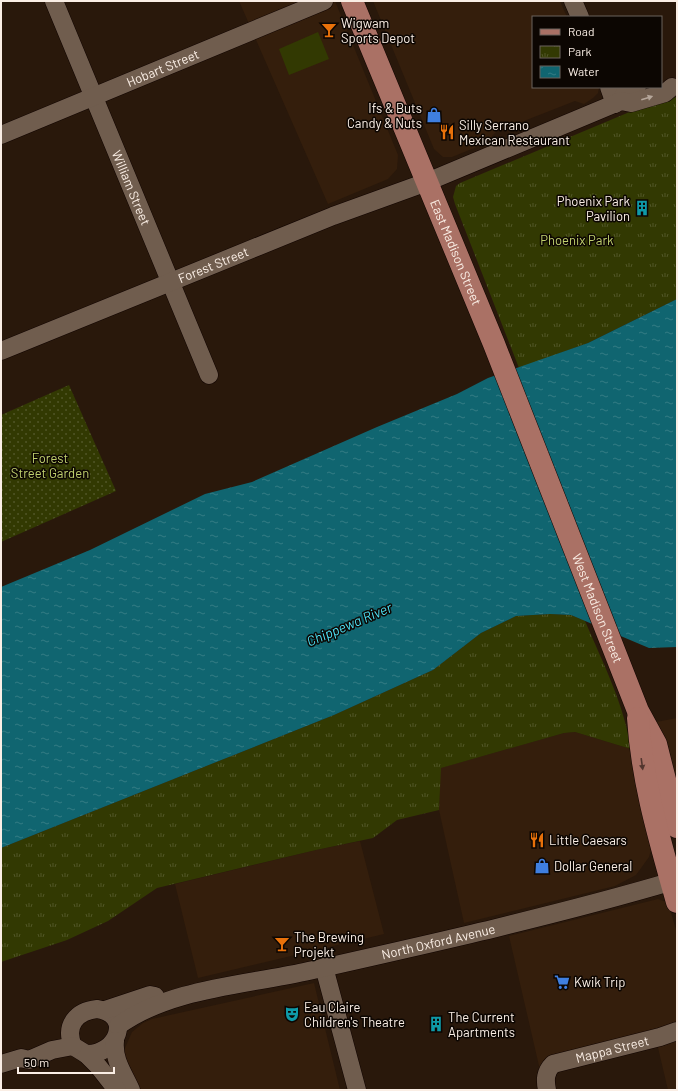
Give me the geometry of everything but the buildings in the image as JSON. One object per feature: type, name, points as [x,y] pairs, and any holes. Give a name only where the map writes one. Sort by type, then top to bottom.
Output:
[{"type":"main road","name":"East Madison Street","points":[[352,1],[494,344],[557,505]]},
{"type":"main road","name":"West Madison Street","points":[[557,505],[638,711],[656,744],[677,827]]},
{"type":"main road","name":"West Madison Street","points":[[638,711],[640,747],[645,782],[674,881],[677,902]]},
{"type":"street","name":"William Street","points":[[54,1],[209,375]]},
{"type":"street","name":"Hobart Street","points":[[1,135],[324,1]]},
{"type":"street","points":[[574,1],[580,16]]},
{"type":"street","points":[[618,103],[631,104],[665,93],[670,85]]},
{"type":"street","points":[[610,88],[618,103]]},
{"type":"street","points":[[618,103],[626,91],[634,88]]},
{"type":"street","name":"Forest Street","points":[[1,351],[333,216],[427,182],[618,103]]},
{"type":"street","name":"North Oxford Avenue","points":[[116,1034],[132,1016],[173,998],[324,967],[501,925],[674,881]]},
{"type":"street","points":[[324,967],[357,1090]]},
{"type":"street","name":"North Oxford Avenue","points":[[105,1010],[150,996],[173,998]]},
{"type":"street","points":[[117,1090],[98,1066],[80,1050],[70,1034],[70,1027],[73,1020],[88,1010],[105,1010],[112,1014],[116,1020],[114,1050],[116,1060],[131,1090]]},
{"type":"street","points":[[21,1058],[26,1051],[48,1041],[70,1027]]},
{"type":"street","name":"Mappa Street","points":[[547,1090],[546,1076],[549,1069],[560,1062],[660,1037],[677,1031]]},
{"type":"street","points":[[1,1064],[21,1058],[29,1060],[52,1050],[80,1050],[93,1055],[110,1047],[116,1034]]},
{"type":"shaded area","points":[[239,1],[335,1],[398,155],[397,169],[388,179],[328,204]]},
{"type":"shaded area","points":[[373,1],[560,1],[567,16],[532,16],[532,88],[599,88],[598,93],[584,104],[575,101],[496,132],[484,144],[452,157],[443,157],[434,149]]},
{"type":"shaded area","points":[[677,718],[677,793],[656,722]]},
{"type":"shaded area","points":[[575,732],[631,749],[651,850],[649,857],[636,875],[615,886],[464,923],[439,810],[440,768],[564,733]]},
{"type":"shaded area","points":[[360,841],[384,934],[198,978],[175,884]]},
{"type":"shaded area","points":[[658,899],[666,902],[669,906],[677,933],[677,1090],[668,1090],[655,1035],[540,1070],[509,936]]},
{"type":"shaded area","points":[[314,983],[340,1090],[141,1090],[129,1068],[125,1057],[125,1048],[132,1032],[143,1023],[152,1019]]},
{"type":"green space","points":[[318,32],[329,59],[289,75],[279,49]]},
{"type":"green space","name":"Phoenix Park","points":[[677,97],[677,299],[588,343],[519,368],[455,204],[453,197],[456,186],[651,103]]},
{"type":"green space","name":"Forest Street Garden","points":[[69,385],[116,491],[1,542],[1,415]]},
{"type":"green space","points":[[550,614],[571,615],[585,621],[606,668],[618,700],[628,732],[631,749],[575,732],[564,733],[441,768],[439,810],[397,820],[373,838],[157,888],[108,921],[67,940],[1,962],[1,848],[334,715],[433,670],[481,633],[516,616]]},
{"type":"water","name":"Chippewa River","points":[[677,299],[677,647],[649,648],[571,615],[550,614],[516,616],[481,633],[433,670],[334,715],[1,848],[1,587],[90,550],[205,494],[252,482],[377,427],[457,394],[488,378],[588,343]]},
{"type":"place","name":"Wigwam Sports Depot","points":[[329,30]]},
{"type":"place","name":"Ifs & Buts Candy & Nuts","points":[[434,115]]},
{"type":"place","name":"Silly Serrano Mexican Restaurant","points":[[447,132]]},
{"type":"place","name":"Phoenix Park Pavilion","points":[[642,208]]},
{"type":"place","name":"Little Caesars","points":[[537,840]]},
{"type":"place","name":"Dollar General","points":[[542,866]]},
{"type":"place","name":"The Brewing Projekt","points":[[282,944]]},
{"type":"place","name":"Kwik Trip","points":[[562,982]]},
{"type":"place","name":"Eau Claire Children's Theatre","points":[[292,1014]]},
{"type":"place","name":"The Current Apartments","points":[[436,1024]]}]
